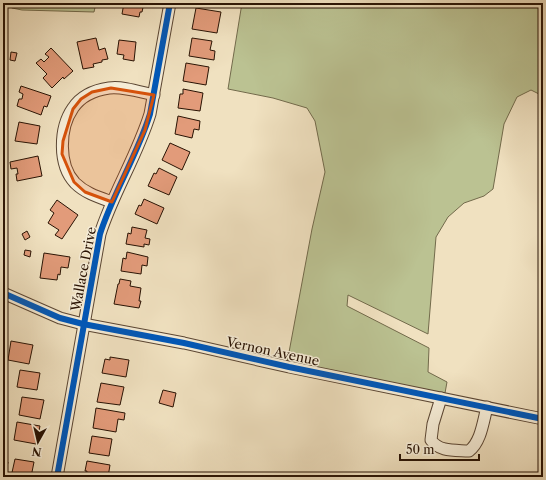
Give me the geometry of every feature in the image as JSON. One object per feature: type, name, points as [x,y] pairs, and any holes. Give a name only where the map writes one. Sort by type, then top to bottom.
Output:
[{"type":"street","name":"Wallace Drive","points":[[57,477],[100,234],[112,202],[145,130],[150,114],[170,3]]},
{"type":"street","points":[[112,202],[85,192],[70,176],[66,169],[62,154],[66,124],[72,109],[81,99],[92,92],[111,88],[127,89],[154,95]]},
{"type":"street","name":"Vernon Avenue","points":[[3,293],[60,318],[83,324],[184,343],[289,367],[543,419]]},
{"type":"street","points":[[441,398],[433,424],[431,440],[434,445],[440,448],[469,451],[474,447],[480,433],[487,407]]},
{"type":"highlighted area","points":[[111,88],[154,95],[145,130],[112,202],[85,192],[74,182],[62,154],[63,141],[73,109],[81,99],[92,92]]},
{"type":"green space","points":[[5,3],[96,3],[94,12],[22,10],[12,8]]},
{"type":"green space","points":[[242,3],[543,3],[543,96],[531,90],[517,97],[504,124],[493,189],[484,196],[464,203],[448,217],[436,237],[428,334],[348,295],[347,306],[429,348],[428,372],[447,382],[445,393],[440,394],[287,363],[312,229],[325,172],[315,121],[307,108],[273,98],[228,89]]},
{"type":"building","points":[[124,3],[144,3],[139,17],[122,14]]},
{"type":"building","points":[[199,3],[224,3],[223,7]]},
{"type":"building","points":[[196,8],[221,12],[217,33],[192,29]]},
{"type":"building","points":[[96,38],[99,50],[105,48],[108,59],[93,64],[94,67],[83,69],[77,42]]},
{"type":"building","points":[[192,38],[212,41],[210,50],[215,51],[214,60],[189,56]]},
{"type":"building","points":[[119,40],[136,42],[134,61],[123,59],[124,55],[117,54]]},
{"type":"building","points":[[51,48],[73,71],[64,79],[63,77],[52,88],[43,78],[47,74],[36,63],[41,59],[44,62],[49,57],[45,54]]},
{"type":"building","points":[[11,52],[17,53],[15,61],[10,60]]},
{"type":"building","points":[[186,63],[209,67],[206,85],[183,81]]},
{"type":"building","points":[[21,86],[51,96],[47,107],[44,106],[41,115],[17,106],[19,99],[22,99],[23,94],[19,92]]},
{"type":"building","points":[[183,89],[203,93],[200,111],[178,108],[180,94],[183,94]]},
{"type":"building","points":[[178,116],[200,121],[199,130],[194,129],[192,138],[175,134]]},
{"type":"building","points":[[19,122],[40,126],[37,144],[15,141]]},
{"type":"building","points":[[170,143],[190,152],[182,170],[162,160]]},
{"type":"building","points":[[38,156],[42,176],[17,181],[17,168],[11,169],[10,162]]},
{"type":"building","points":[[159,168],[177,177],[169,195],[148,186],[154,173],[156,174]]},
{"type":"building","points":[[144,199],[164,208],[157,224],[135,214],[139,205],[141,206]]},
{"type":"building","points":[[57,200],[78,215],[62,239],[55,235],[59,230],[48,223],[54,213],[50,210]]},
{"type":"building","points":[[132,227],[147,230],[145,238],[150,239],[149,245],[144,244],[144,247],[126,244],[128,233],[131,234]]},
{"type":"building","points":[[27,231],[30,237],[25,240],[22,234]]},
{"type":"building","points":[[3,239],[6,240],[3,254]]},
{"type":"building","points":[[25,250],[31,251],[30,257],[24,255]]},
{"type":"building","points":[[127,252],[148,257],[147,266],[142,265],[141,274],[121,271],[123,258],[126,259]]},
{"type":"building","points":[[44,253],[70,257],[68,268],[61,267],[60,275],[58,274],[57,280],[40,278]]},
{"type":"building","points":[[120,279],[131,281],[130,286],[141,288],[139,301],[141,301],[139,308],[114,304]]},
{"type":"building","points":[[11,341],[33,345],[29,364],[8,360]]},
{"type":"building","points":[[110,357],[129,360],[126,377],[102,373],[105,359],[110,360]]},
{"type":"building","points":[[20,370],[40,373],[37,390],[17,387]]},
{"type":"building","points":[[101,383],[124,387],[120,405],[97,402]]},
{"type":"building","points":[[163,390],[176,393],[173,407],[159,403]]},
{"type":"building","points":[[22,397],[44,400],[40,419],[19,415]]},
{"type":"building","points":[[96,408],[125,413],[124,420],[118,419],[116,432],[93,428]]},
{"type":"building","points":[[17,422],[40,426],[36,444],[14,440]]},
{"type":"building","points":[[92,436],[112,439],[109,456],[89,453]]},
{"type":"building","points":[[15,459],[34,462],[31,477],[11,477]]},
{"type":"building","points":[[3,461],[8,462],[5,477],[3,477]]},
{"type":"building","points":[[87,461],[110,465],[108,477],[86,477],[87,471],[85,471]]},
{"type":"cycle path","points":[[57,477],[100,234],[111,204],[139,145],[150,114],[170,3]]},
{"type":"cycle path","points":[[3,293],[60,318],[83,324],[184,343],[289,367],[543,419]]}]
